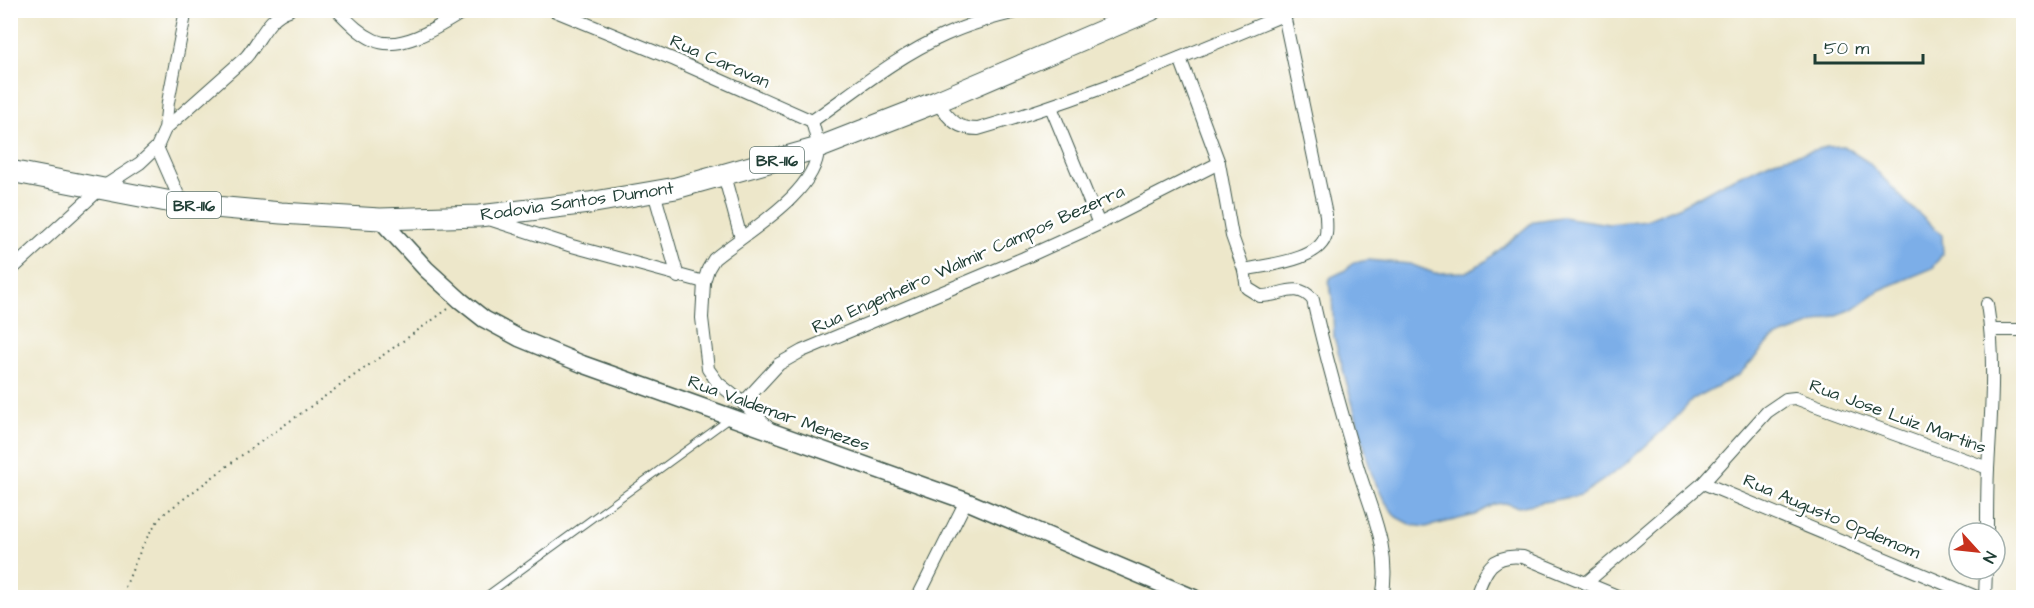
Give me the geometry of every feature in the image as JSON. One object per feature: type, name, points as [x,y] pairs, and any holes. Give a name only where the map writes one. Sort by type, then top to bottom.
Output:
[{"type":"highway","name":"Rodovia Santos Dumont","points":[[10,171],[182,204],[261,212],[380,219],[479,216],[589,203],[654,192],[818,148],[936,102],[1151,10]]},
{"type":"main road","name":"Rua Valdemar Menezes","points":[[380,219],[426,269],[460,300],[484,319],[519,338],[582,364],[966,501],[1194,597]]},
{"type":"street","points":[[10,271],[100,189],[140,163],[157,147],[165,129],[186,10]]},
{"type":"street","points":[[165,129],[246,57],[257,45],[275,17],[289,10]]},
{"type":"street","points":[[337,10],[354,27],[383,43],[421,36],[466,10]]},
{"type":"street","name":"Rua Caravan","points":[[553,10],[675,60],[812,121]]},
{"type":"street","points":[[772,431],[718,383],[708,369],[702,318],[704,282],[714,259],[780,209],[802,187],[815,162],[818,148],[812,121],[908,54],[943,36],[990,18],[1025,10]]},
{"type":"street","points":[[936,102],[954,123],[968,129],[978,129],[1051,107],[1180,58],[1289,13],[1326,215],[1326,234],[1320,245],[1310,253],[1280,263],[1244,270]]},
{"type":"street","points":[[1180,58],[1218,163],[1232,236],[1244,270],[1246,288],[1260,297],[1295,289],[1301,290],[1313,300],[1334,387],[1360,476],[1380,532],[1386,575],[1383,597]]},
{"type":"street","points":[[1051,107],[1099,224]]},
{"type":"street","points":[[157,147],[182,204]]},
{"type":"street","name":"Rua Engenheiro Walmir Campos Bezerra","points":[[743,403],[774,370],[802,351],[1099,224],[1218,163]]},
{"type":"street","points":[[724,175],[741,238]]},
{"type":"street","points":[[654,192],[678,277]]},
{"type":"street","points":[[479,216],[572,246],[678,277],[704,282]]},
{"type":"street","points":[[1987,304],[1991,330],[1993,406],[1988,468],[1987,521]]},
{"type":"street","points":[[1991,330],[2024,330]]},
{"type":"street","name":"Rua Jose Luiz Martins","points":[[1703,483],[1767,412],[1786,399],[1795,398],[1988,468]]},
{"type":"street","points":[[1586,584],[1703,483]]},
{"type":"street","name":"Rua Augusto Opdemom","points":[[1703,483],[1979,597]]},
{"type":"street","points":[[920,596],[966,501]]},
{"type":"street","points":[[1475,597],[1490,566],[1497,559],[1505,556],[1523,557],[1622,597]]},
{"type":"street","points":[[1985,597],[1986,581]]},
{"type":"lane","points":[[483,597],[732,417]]},
{"type":"path","points":[[120,597],[145,541],[155,523],[165,513],[238,458],[460,300]]},
{"type":"water","points":[[1843,146],[1868,162],[1942,235],[1943,253],[1933,268],[1880,290],[1853,309],[1772,339],[1739,375],[1693,399],[1674,420],[1621,468],[1581,495],[1518,507],[1505,503],[1495,504],[1475,515],[1426,527],[1411,525],[1396,517],[1384,500],[1372,475],[1334,337],[1332,295],[1328,282],[1331,277],[1344,271],[1353,263],[1368,260],[1410,264],[1434,273],[1466,272],[1486,261],[1534,221],[1562,217],[1609,224],[1646,220],[1681,206],[1721,184],[1774,160],[1827,147]]}]
